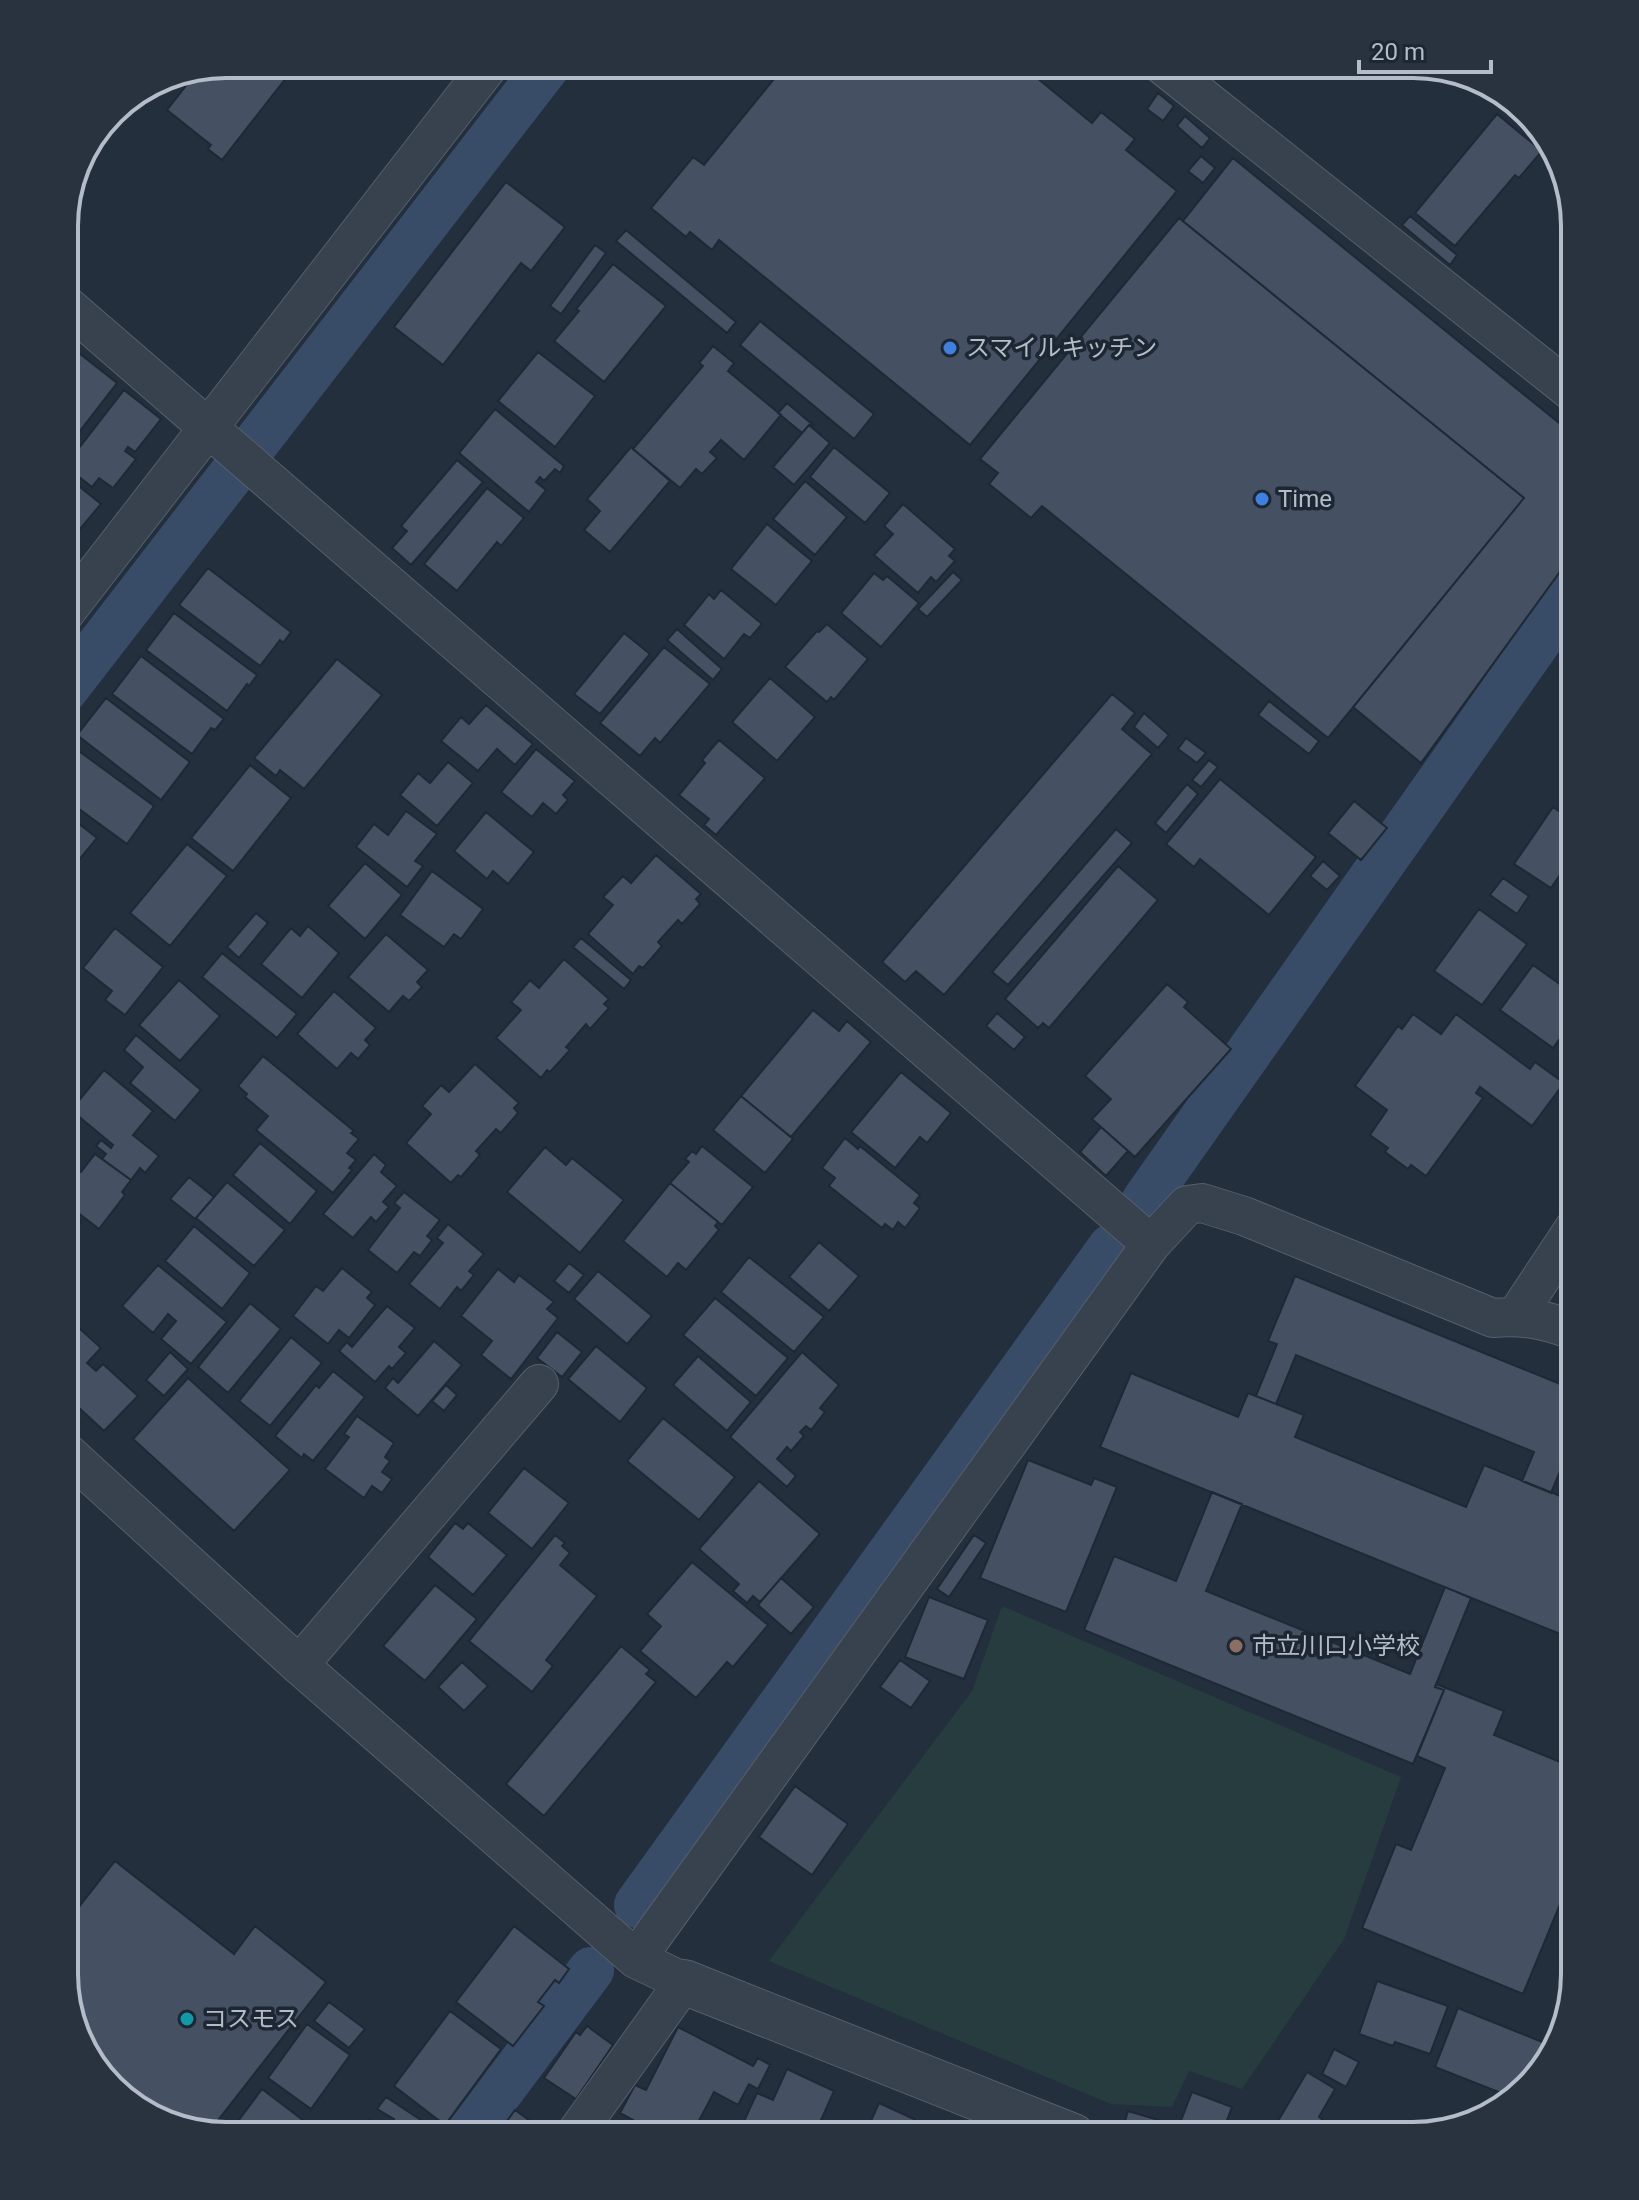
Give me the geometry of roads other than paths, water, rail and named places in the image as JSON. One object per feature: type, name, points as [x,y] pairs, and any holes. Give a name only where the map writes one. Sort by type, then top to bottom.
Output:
[{"type":"street","points":[[78,598],[217,435],[480,78]]},
{"type":"street","points":[[1179,78],[1561,383]]},
{"type":"street","points":[[78,315],[1151,1244]]},
{"type":"street","points":[[636,1959],[1151,1244],[1187,1205],[1202,1203],[1244,1216],[1493,1318],[1516,1316],[1561,1325]]},
{"type":"street","points":[[1516,1316],[1561,1248]]},
{"type":"street","points":[[299,1665],[539,1384]]},
{"type":"street","points":[[78,1463],[299,1665],[636,1959],[684,1982],[1026,2122]]},
{"type":"street","points":[[584,2122],[684,1982]]},
{"type":"waterway","points":[[78,673],[538,78]]},
{"type":"waterway","points":[[1145,1200],[1561,609]]},
{"type":"waterway","points":[[637,1905],[1111,1247]]},
{"type":"waterway","points":[[477,2122],[591,1970]]},
{"type":"place","name":"スマイルキッチン","points":[[950,348]]},
{"type":"place","name":"Time","points":[[1262,499]]},
{"type":"place","name":"市立川口小学校","points":[[1236,1646]]},
{"type":"place","name":"コスモス","points":[[187,2019]]}]
